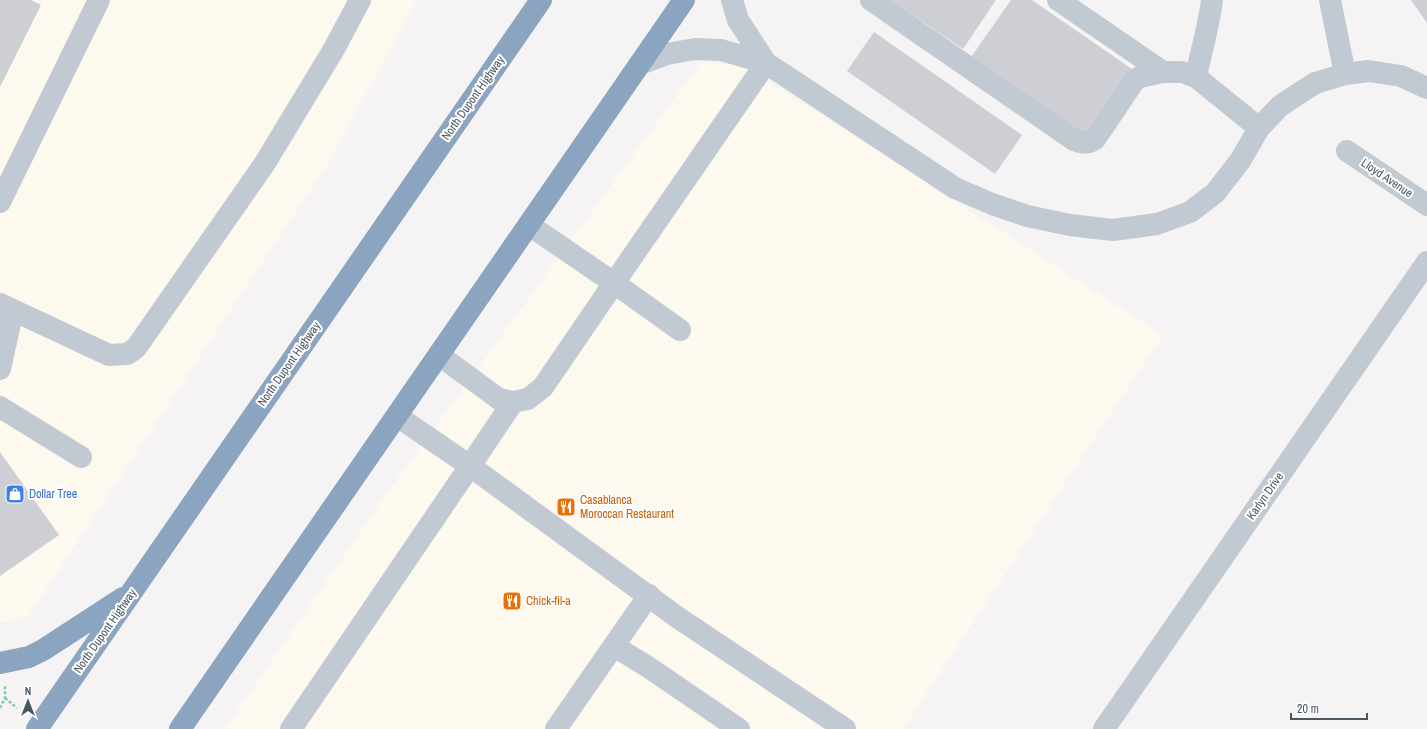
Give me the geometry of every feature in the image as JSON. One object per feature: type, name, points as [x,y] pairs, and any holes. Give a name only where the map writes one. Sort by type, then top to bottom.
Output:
[{"type":"highway","name":"North Dupont Highway","points":[[37,729],[541,0]]},
{"type":"highway","points":[[180,729],[684,0]]},
{"type":"highway","points":[[0,662],[29,657],[43,650],[132,592]]},
{"type":"street","points":[[0,202],[98,0]]},
{"type":"street","points":[[0,369],[6,307],[110,355],[127,354],[136,348],[265,163],[334,49],[360,0]]},
{"type":"street","points":[[732,0],[738,20],[766,63]]},
{"type":"street","points":[[871,0],[1074,140],[1084,143],[1091,142],[1095,139],[1134,81],[1140,77],[1163,72],[1182,72],[1196,77],[1259,128]]},
{"type":"street","points":[[1058,0],[1163,72]]},
{"type":"street","points":[[1196,77],[1209,22],[1212,0]]},
{"type":"street","points":[[1330,0],[1345,74]]},
{"type":"street","points":[[640,64],[667,54],[695,49],[720,50],[766,63],[955,188],[992,204],[1027,216],[1070,225],[1113,230],[1158,224],[1190,212],[1215,193],[1240,161],[1259,128],[1280,106],[1315,83],[1345,74],[1369,71],[1401,76],[1427,88]]},
{"type":"street","points":[[439,355],[499,399],[512,402],[528,399],[543,387],[766,63]]},
{"type":"street","name":"Lloyd Avenue","points":[[1347,150],[1427,205]]},
{"type":"street","points":[[529,225],[680,330]]},
{"type":"street","name":"Karlyn Drive","points":[[1104,729],[1427,262]]},
{"type":"street","points":[[291,729],[512,402]]},
{"type":"street","points":[[0,407],[81,458]]},
{"type":"street","points":[[397,416],[470,466],[678,617],[845,729]]},
{"type":"street","points":[[556,729],[649,595]]},
{"type":"street","points":[[614,646],[648,667],[739,729]]},
{"type":"path","points":[[0,708],[5,698],[5,684]]},
{"type":"path","points":[[5,698],[17,708]]},
{"type":"shaded area","points":[[0,0],[417,0],[327,165],[28,617],[0,623]]},
{"type":"shaded area","points":[[701,62],[743,65],[1163,335],[903,729],[225,729],[384,497]]},
{"type":"building","points":[[0,0],[31,0],[41,5],[0,87]]},
{"type":"building","points":[[890,0],[996,0],[963,49]]},
{"type":"building","points":[[1011,0],[1032,0],[1132,69],[1085,136],[971,57]]},
{"type":"building","points":[[1411,0],[1427,0],[1427,23]]},
{"type":"building","points":[[874,32],[1022,135],[995,174],[847,71]]},
{"type":"building","name":"Dollar Tree","points":[[0,452],[59,535],[0,576]]},
{"type":"place","name":"Dollar Tree","points":[[15,494]]},
{"type":"place","name":"Casablanca Moroccan Restaurant","points":[[566,507]]},
{"type":"place","name":"Chick-fil-a","points":[[512,601]]}]
